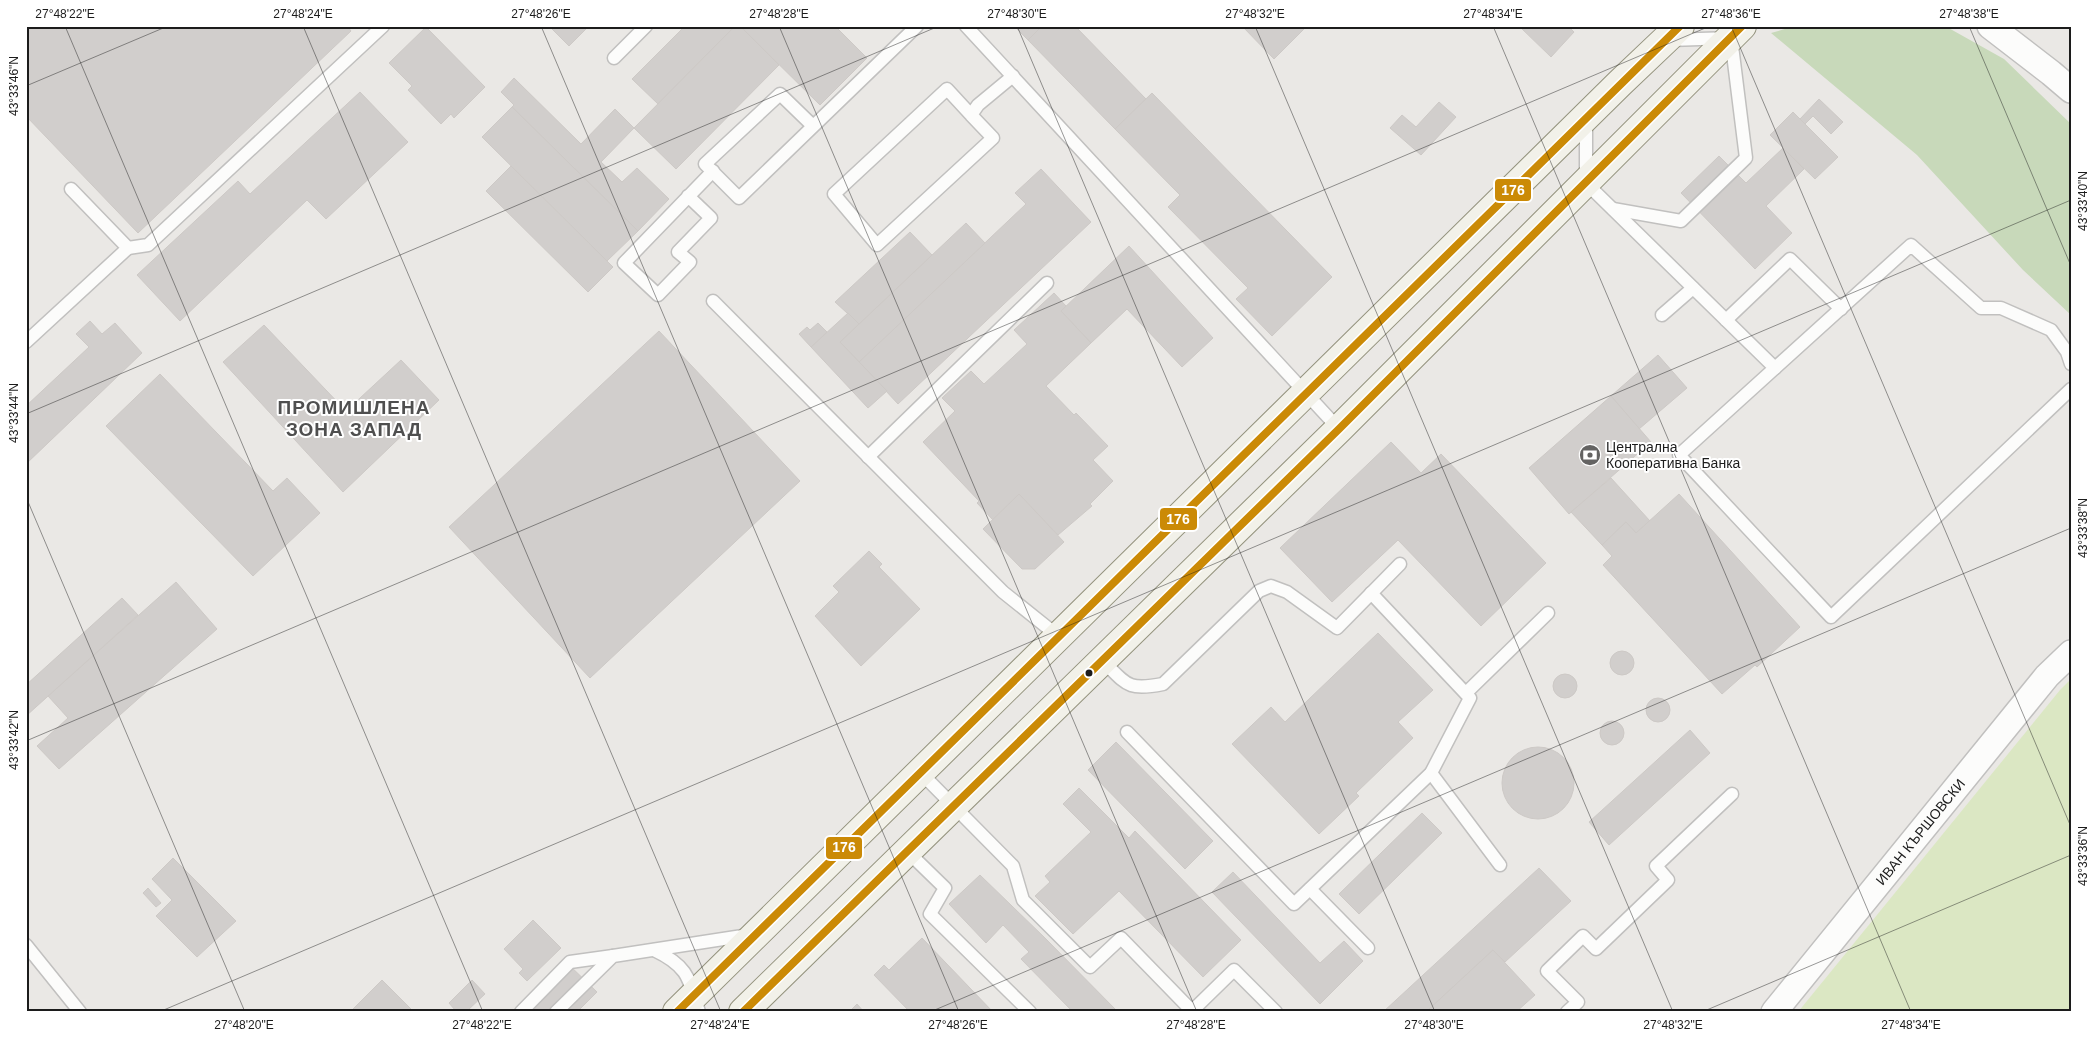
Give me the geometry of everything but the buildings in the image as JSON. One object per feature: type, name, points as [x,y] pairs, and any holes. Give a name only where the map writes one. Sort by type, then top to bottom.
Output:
[{"type":"main road","points":[[743,1012],[1339,429],[1737,32]]},
{"type":"main road","points":[[690,1006],[756,934],[1673,33]]},
{"type":"street","points":[[1990,26],[2071,90]]},
{"type":"street","name":"ИВАН КЪРШОВСКИ","points":[[1774,1012],[2048,676],[2071,653]]},
{"type":"lane","points":[[26,342],[128,248],[148,245],[382,26]]},
{"type":"lane","points":[[614,58],[646,26]]},
{"type":"lane","points":[[813,126],[780,94],[705,164],[739,198],[918,26]]},
{"type":"lane","points":[[966,26],[1254,340],[1339,429]]},
{"type":"lane","points":[[1613,209],[1681,221],[1746,158],[1737,32],[1673,33]]},
{"type":"lane","points":[[971,115],[978,105],[1012,76]]},
{"type":"lane","points":[[947,89],[971,115],[993,138],[877,245],[834,194],[947,89]]},
{"type":"lane","points":[[1586,117],[1586,183],[1775,368]]},
{"type":"lane","points":[[688,196],[711,218],[678,252],[690,262],[658,295],[624,263],[688,196],[713,171]]},
{"type":"lane","points":[[71,188],[128,248]]},
{"type":"lane","points":[[2071,364],[2067,352],[2051,330],[2002,308],[1980,308],[1911,245],[1679,455],[1831,618],[2071,389]]},
{"type":"lane","points":[[1726,320],[1790,259],[1841,308]]},
{"type":"lane","points":[[868,457],[1047,283]]},
{"type":"lane","points":[[1662,315],[1693,288]]},
{"type":"lane","points":[[713,301],[1003,592],[1058,636]]},
{"type":"lane","points":[[1103,661],[1126,684],[1145,688],[1163,684],[1259,591],[1271,586],[1287,592],[1337,628],[1400,564]]},
{"type":"lane","points":[[1127,732],[1294,904],[1431,773],[1470,698],[1371,593]]},
{"type":"lane","points":[[1466,693],[1548,613]]},
{"type":"lane","points":[[920,772],[1013,866],[1023,900],[1090,967],[1121,938],[1192,1011],[1234,970],[1276,1012]]},
{"type":"lane","points":[[1431,773],[1500,865]]},
{"type":"lane","points":[[1567,1012],[1578,1002],[1548,971],[1584,936],[1596,949],[1603,943],[1668,880],[1656,866],[1732,794]]},
{"type":"lane","points":[[908,852],[944,888],[930,914],[1030,1012]]},
{"type":"lane","points":[[1310,889],[1368,948]]},
{"type":"lane","points":[[521,1012],[570,962],[756,934]]},
{"type":"lane","points":[[26,945],[80,1012]]},
{"type":"lane","points":[[654,950],[674,960],[683,969],[690,1006]]},
{"type":"lane","points":[[556,1012],[613,956]]},
{"type":"green space","points":[[1795,26],[1945,26],[2004,59],[2071,124],[2071,315],[2023,270],[1917,155],[1771,33]]},
{"type":"green space","points":[[2071,679],[2071,1012],[1798,1012],[2060,690]]},
{"type":"transit line","name":"176","points":[[677,1012],[1680,26]]},
{"type":"transit line","name":"176","points":[[743,1012],[1339,429],[1742,26]]},
{"type":"place","name":"Централна Кооперативна Банка","points":[[1590,455]]},
{"type":"district","name":"ПРОМИШЛЕНА ЗОНА ЗАПАД","points":[[354,418]]}]
